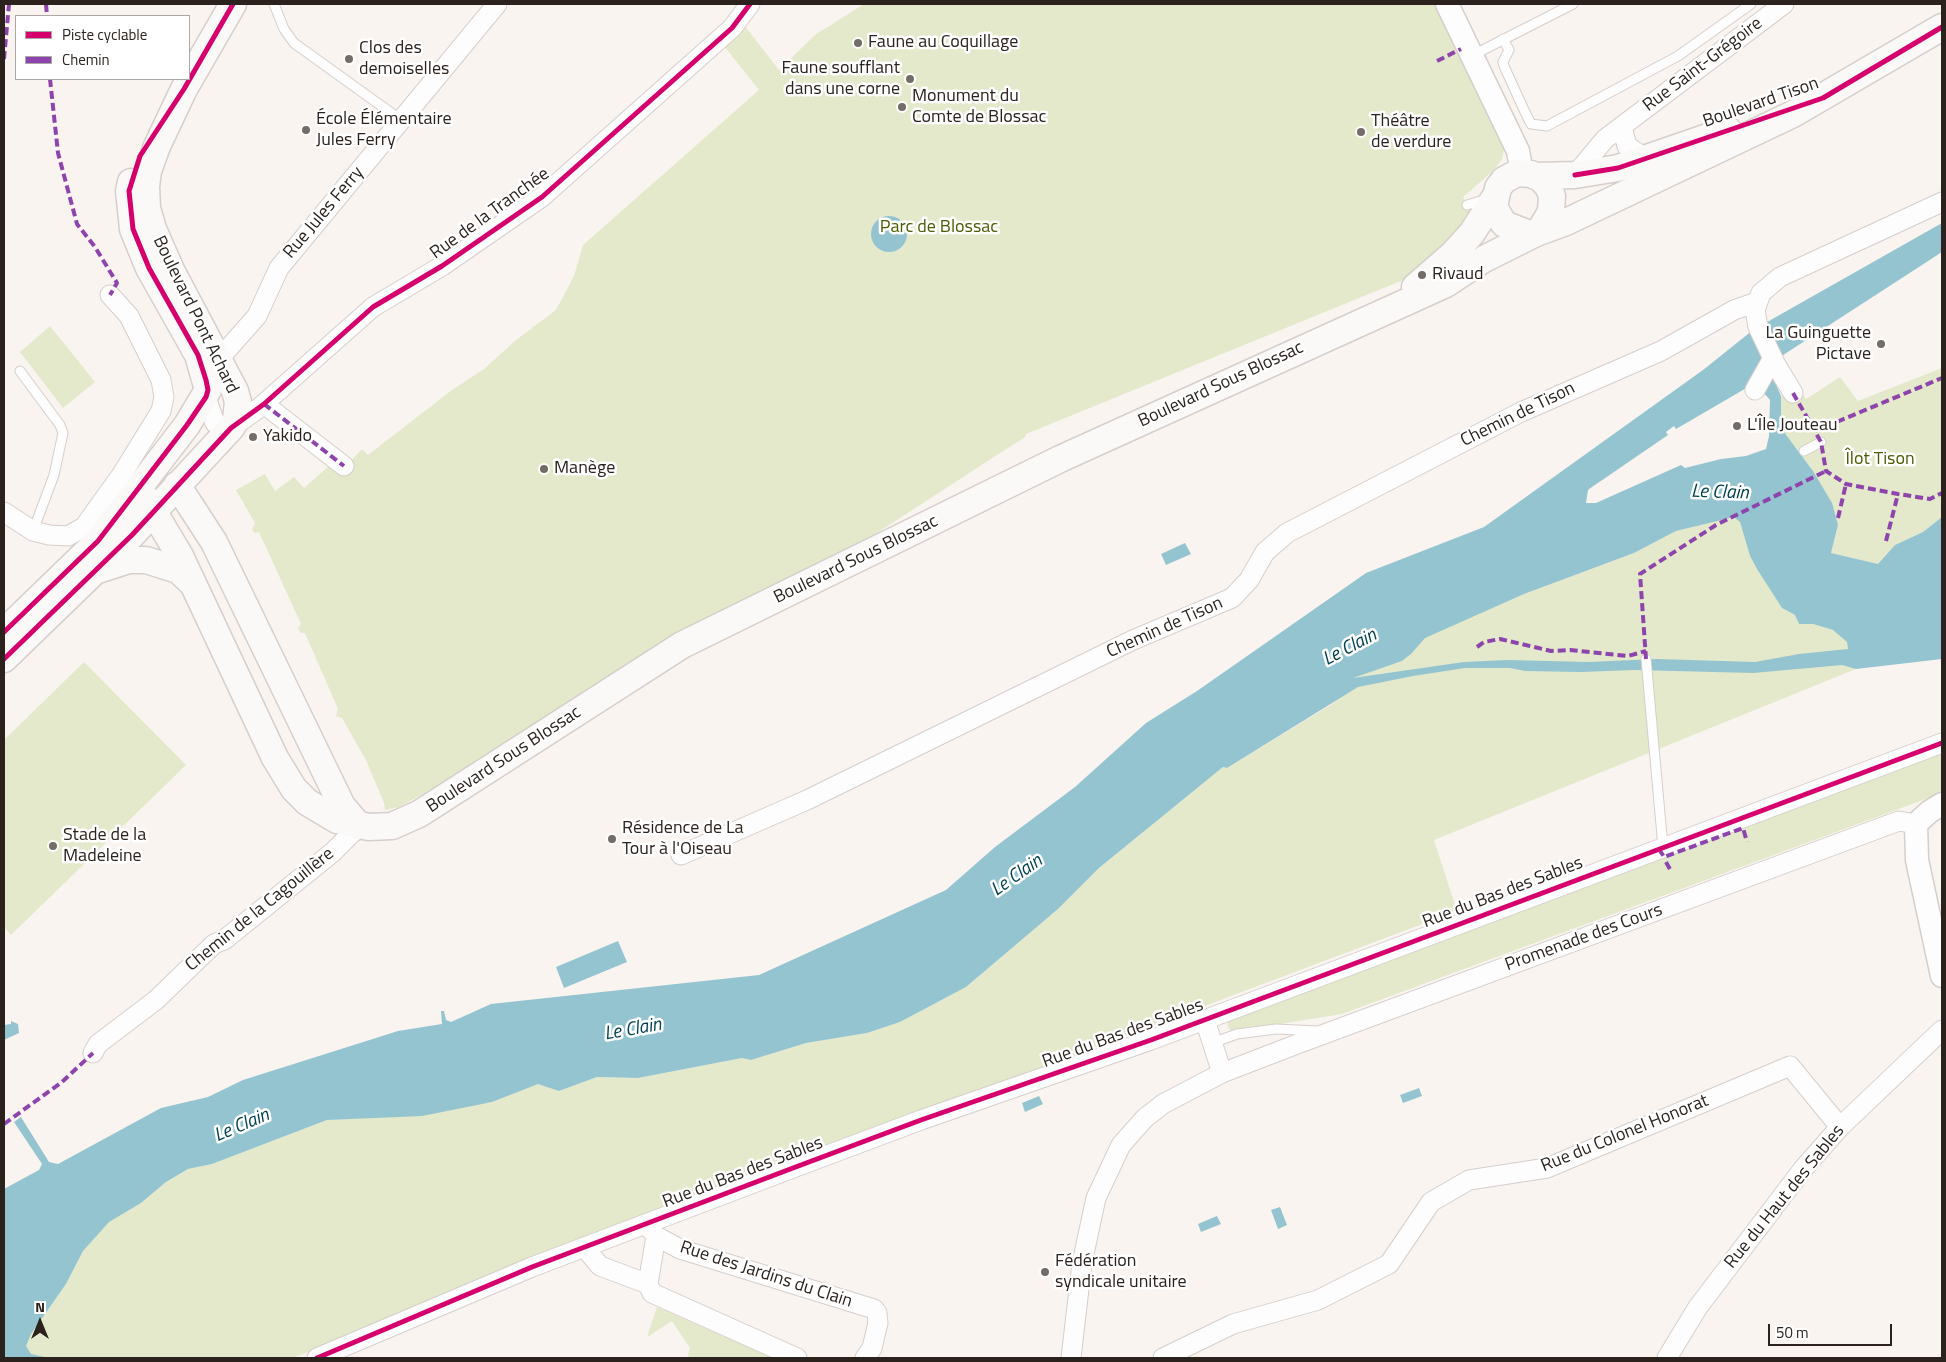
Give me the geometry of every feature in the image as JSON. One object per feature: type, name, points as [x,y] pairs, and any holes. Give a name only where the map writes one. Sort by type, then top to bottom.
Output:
[{"type":"main road","name":"Boulevard Pont Achard","points":[[190,79],[233,4]]},
{"type":"main road","name":"Boulevard Tison","points":[[1536,234],[1566,222],[1736,142],[1823,98],[1942,27]]},
{"type":"main road","name":"Boulevard Pont Achard","points":[[4,632],[98,541],[131,481],[187,425],[206,396],[208,390],[198,355],[149,268],[131,217],[129,192],[140,156],[189,80]]},
{"type":"main road","name":"Boulevard Pont Achard","points":[[4,659],[164,500],[231,428],[238,413],[238,402],[220,359],[171,270],[153,228],[147,208],[146,187],[148,172],[157,146],[184,89]]},
{"type":"main road","name":"Boulevard Tison","points":[[1529,174],[1576,175],[1618,168],[1823,98]]},
{"type":"main road","points":[[1494,197],[1496,211],[1504,224],[1536,234],[1551,211],[1552,196],[1548,186],[1529,174]]},
{"type":"main road","name":"Boulevard Sous Blossac","points":[[1370,316],[1417,286],[1453,254],[1472,234],[1504,180],[1529,174]]},
{"type":"main road","points":[[1552,196],[1576,175]]},
{"type":"main road","name":"Boulevard Sous Blossac","points":[[164,500],[180,556],[284,774],[307,802],[323,814],[359,826],[380,828],[406,821],[682,645],[1060,459],[1370,316],[1446,284],[1484,259],[1536,234]]},
{"type":"main road","name":"Boulevard Sous Blossac","points":[[131,481],[164,500],[214,542],[342,806],[359,826]]},
{"type":"main road","name":"Boulevard Sous Blossac","points":[[94,571],[129,560],[146,560],[178,570],[194,585]]},
{"type":"street","name":"Rue Jules Ferry","points":[[220,359],[257,316],[279,268],[497,4]]},
{"type":"street","points":[[1446,4],[1467,51],[1529,174]]},
{"type":"street","name":"Rue Saint-Grégoire","points":[[1576,175],[1605,139],[1784,4]]},
{"type":"street","name":"Rue de la Tranchée","points":[[231,428],[264,404],[373,307],[442,266],[542,197],[732,28],[747,5]]},
{"type":"street","points":[[1622,127],[1627,146],[1645,158]]},
{"type":"street","points":[[1793,393],[1774,362],[1758,327],[1755,310],[1761,293],[1780,277],[1942,202]]},
{"type":"street","points":[[4,512],[33,531],[49,535],[68,536],[84,527],[131,481],[161,410],[164,397],[161,380],[129,316],[110,295]]},
{"type":"street","name":"Chemin de Tison","points":[[681,855],[807,800],[1124,644],[1232,598],[1249,580],[1265,552],[1287,533],[1521,412],[1662,351],[1734,310],[1757,302]]},
{"type":"street","points":[[1756,387],[1774,362]]},
{"type":"street","name":"Boulevard Pont Achard","points":[[206,396],[214,423],[231,428]]},
{"type":"street","points":[[264,404],[344,466]]},
{"type":"street","name":"Rue du Bas des Sables","points":[[316,1358],[584,1247],[651,1230],[912,1124],[1205,1020],[1942,743]]},
{"type":"street","points":[[1942,804],[1929,812],[1916,824],[1917,860],[1942,976]]},
{"type":"street","name":"Promenade des Cours","points":[[1071,1358],[1088,1230],[1096,1198],[1112,1162],[1126,1139],[1145,1118],[1163,1104],[1222,1073],[1332,1031],[1899,821],[1916,824]]},
{"type":"street","name":"Chemin de la Cagouillère","points":[[93,1053],[98,1044],[156,1000],[214,944],[224,940],[332,852],[359,826]]},
{"type":"street","points":[[1205,1020],[1222,1073]]},
{"type":"street","name":"Rue du Haut des Sables","points":[[1667,1358],[1698,1307],[1803,1169],[1840,1127],[1942,1030]]},
{"type":"street","name":"Rue du Colonel Honorat","points":[[1163,1358],[1232,1324],[1318,1300],[1389,1264],[1431,1202],[1469,1180],[1548,1168],[1790,1066],[1840,1127]]},
{"type":"street","name":"Rue des Jardins du Clain","points":[[648,1284],[651,1230],[680,1248],[707,1258],[874,1309],[877,1313],[878,1322],[872,1348],[865,1358]]},
{"type":"street","points":[[584,1247],[600,1266],[648,1284],[652,1293],[797,1358]]},
{"type":"lane","points":[[274,4],[284,30],[294,43],[401,120]]},
{"type":"lane","points":[[1467,51],[1503,38],[1573,4]]},
{"type":"lane","points":[[1503,38],[1509,50],[1503,62],[1504,66],[1524,110],[1531,124],[1547,126],[1678,56],[1752,4]]},
{"type":"lane","points":[[1467,206],[1494,197]]},
{"type":"lane","points":[[20,371],[60,424],[62,433],[54,475],[33,531]]},
{"type":"lane","points":[[1804,451],[1821,442]]},
{"type":"lane","points":[[1646,659],[1663,847]]},
{"type":"lane","points":[[1212,1043],[1237,1034],[1276,1030],[1332,1031]]},
{"type":"green space","name":"Parc de Blossac","points":[[864,4],[1439,4],[1505,145],[1502,159],[1493,171],[1463,197],[1471,215],[1455,236],[1413,276],[1026,434],[1025,437],[872,536],[760,591],[675,638],[484,761],[399,807],[385,810],[384,803],[366,760],[342,718],[336,716],[338,709],[305,633],[301,633],[298,629],[301,624],[259,532],[255,533],[252,530],[255,523],[236,490],[265,474],[275,491],[294,477],[304,488],[329,466],[351,461],[362,449],[368,455],[452,390],[484,369],[516,340],[556,310],[574,276],[583,245],[759,90],[724,46],[744,25],[779,70],[815,35]]},
{"type":"green space","points":[[50,326],[95,382],[63,408],[20,352]]},
{"type":"green space","name":"Îlot Tison","points":[[1942,368],[1942,517],[1923,532],[1895,545],[1878,564],[1831,553],[1838,525],[1813,471],[1781,428],[1781,396],[1798,387],[1806,399],[1840,377],[1858,401]]},
{"type":"green space","points":[[1728,518],[1737,518],[1740,522],[1750,556],[1782,608],[1795,615],[1799,624],[1813,624],[1833,630],[1847,642],[1856,669],[1434,840],[1457,911],[612,1229],[293,1358],[4,1358],[31,1334],[66,1284],[83,1251],[108,1222],[141,1203],[166,1182],[188,1169],[212,1164],[327,1120],[362,1118],[492,1102],[538,1083],[559,1091],[597,1077],[638,1078],[742,1058],[751,1060],[806,1043],[867,1033],[900,1022],[966,987],[1058,909],[1099,868],[1223,767],[1227,768],[1332,704],[1352,689],[1354,676],[1402,661],[1411,654],[1425,637],[1524,594],[1634,553],[1676,531]]},
{"type":"green space","name":"Stade de la Madeleine","points":[[84,662],[186,765],[11,935],[4,927],[4,740]]},
{"type":"green space","points":[[1942,750],[1942,793],[1342,1014],[1237,1031],[1230,1030],[1228,1026],[1227,1020]]},
{"type":"green space","points":[[657,1307],[772,1358],[690,1358],[688,1355],[690,1348],[672,1321],[647,1337]]},
{"type":"water","points":[[889,216],[896,217],[902,221],[906,227],[906,241],[902,247],[896,251],[889,252],[882,251],[876,247],[872,241],[871,234],[872,227],[876,221],[882,217]]},
{"type":"water","name":"Le Clain","points":[[1942,223],[1942,252],[1777,359],[1770,371],[1781,396],[1781,428],[1813,471],[1832,503],[1838,525],[1831,553],[1878,564],[1895,545],[1923,532],[1942,517],[1942,659],[1856,669],[1842,665],[1753,673],[1634,670],[1581,672],[1525,671],[1510,668],[1465,668],[1358,687],[1227,768],[1223,767],[1099,868],[1058,909],[966,987],[900,1022],[867,1033],[806,1043],[751,1060],[742,1058],[638,1078],[597,1077],[559,1091],[538,1084],[492,1102],[422,1116],[327,1120],[212,1164],[188,1169],[166,1182],[141,1203],[109,1222],[83,1251],[66,1284],[31,1334],[26,1346],[31,1354],[49,1358],[4,1358],[4,1189],[39,1170],[42,1164],[14,1122],[21,1117],[49,1162],[58,1164],[161,1108],[208,1097],[243,1080],[398,1031],[442,1024],[441,1011],[444,1011],[446,1020],[451,1022],[491,1004],[759,975],[946,890],[995,847],[1075,787],[1146,723],[1197,691],[1366,573],[1484,527],[1703,370],[1753,330]],"holes":[[[1755,383],[1770,400],[1769,436],[1766,449],[1746,456],[1721,459],[1685,468],[1681,465],[1596,503],[1586,503],[1588,490],[1668,435],[1666,432],[1674,426],[1676,429]],[[1734,517],[1740,522],[1750,556],[1782,608],[1795,615],[1799,624],[1813,624],[1833,630],[1847,642],[1848,649],[1799,654],[1755,662],[1657,659],[1588,662],[1507,660],[1464,662],[1353,678],[1402,661],[1425,638],[1524,594],[1634,553],[1676,531]]]},
{"type":"water","points":[[1185,543],[1191,554],[1166,565],[1161,554]]},
{"type":"water","points":[[618,941],[627,962],[564,988],[556,967]]},
{"type":"water","points":[[11,1021],[18,1024],[19,1033],[4,1040],[4,1025],[11,1024]]},
{"type":"water","points":[[1419,1088],[1422,1096],[1403,1103],[1400,1095]]},
{"type":"water","points":[[1039,1096],[1043,1104],[1025,1112],[1022,1103]]},
{"type":"water","points":[[1280,1207],[1287,1225],[1278,1229],[1271,1210]]},
{"type":"water","points":[[1217,1216],[1221,1224],[1201,1232],[1198,1224]]},
{"type":"marked path","points":[[4,59],[9,4]]},
{"type":"marked path","points":[[46,4],[47,15]]},
{"type":"marked path","points":[[1437,61],[1461,49]]},
{"type":"marked path","points":[[50,80],[58,153],[77,224],[95,247],[117,283],[110,295]]},
{"type":"marked path","points":[[1815,431],[1942,378]]},
{"type":"marked path","points":[[1793,393],[1821,442],[1826,471],[1846,484],[1898,494],[1930,499],[1942,493]]},
{"type":"marked path","points":[[264,404],[344,466]]},
{"type":"marked path","points":[[1646,659],[1640,574],[1716,525],[1826,471]]},
{"type":"marked path","points":[[1838,518],[1846,484]]},
{"type":"marked path","points":[[1886,541],[1898,494]]},
{"type":"marked path","points":[[1477,647],[1484,642],[1500,639],[1551,651],[1570,650],[1628,656],[1646,651]]},
{"type":"marked path","points":[[1659,849],[1664,857],[1743,828],[1747,842]]},
{"type":"marked path","points":[[1666,862],[1671,871]]},
{"type":"marked path","points":[[4,1124],[62,1082],[93,1053]]},
{"type":"cycle path","points":[[190,79],[233,4]]},
{"type":"cycle path","points":[[4,659],[132,535],[231,428],[264,404],[373,307],[442,266],[542,197],[732,28],[750,4]]},
{"type":"cycle path","points":[[1575,175],[1618,168],[1823,98],[1942,27]]},
{"type":"cycle path","points":[[4,632],[98,541],[187,425],[206,397],[208,390],[198,355],[149,268],[133,229],[129,191],[140,156],[189,80]]},
{"type":"cycle path","points":[[317,1358],[532,1267],[793,1168],[921,1120],[1151,1040],[1942,743]]},
{"type":"place","name":"Faune au Coquillage","points":[[858,43]]},
{"type":"place","name":"Clos des demoiselles","points":[[349,59]]},
{"type":"place","name":"Faune soufflant dans une corne","points":[[910,79]]},
{"type":"place","name":"Monument du Comte de Blossac","points":[[902,107]]},
{"type":"place","name":"École Élémentaire Jules Ferry","points":[[306,130]]},
{"type":"place","name":"Théâtre de verdure","points":[[1361,132]]},
{"type":"place","name":"Rivaud","points":[[1422,275]]},
{"type":"place","name":"La Guinguette Pictave","points":[[1881,344]]},
{"type":"place","name":"L'Île Jouteau","points":[[1737,426]]},
{"type":"place","name":"Yakido","points":[[253,437]]},
{"type":"place","name":"Manège","points":[[544,469]]},
{"type":"place","name":"Résidence de La Tour à l'Oiseau","points":[[612,839]]},
{"type":"place","name":"Stade de la Madeleine","points":[[53,846]]},
{"type":"place","name":"Fédération syndicale unitaire","points":[[1045,1272]]}]
